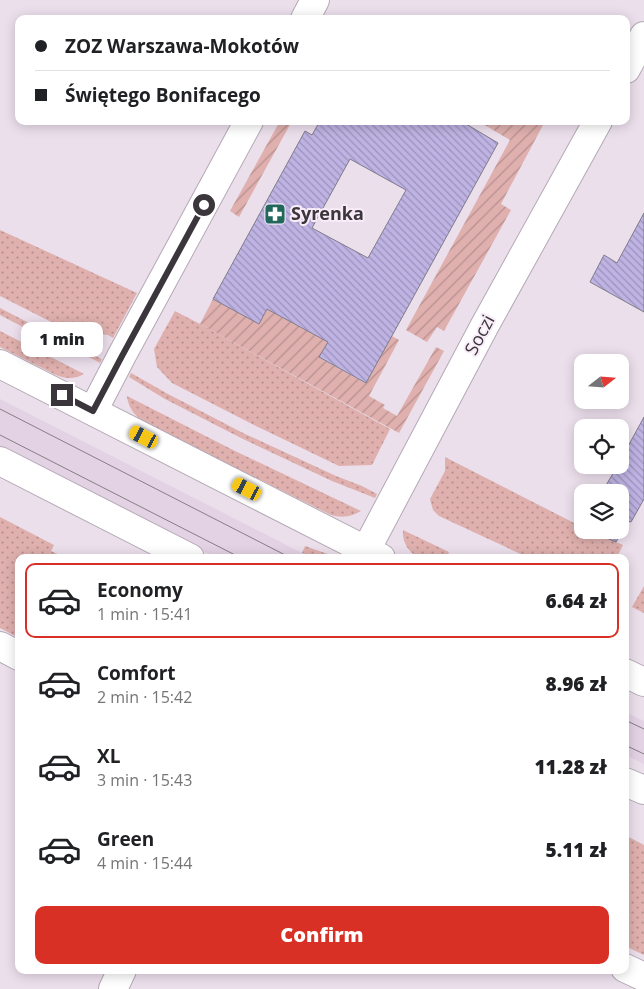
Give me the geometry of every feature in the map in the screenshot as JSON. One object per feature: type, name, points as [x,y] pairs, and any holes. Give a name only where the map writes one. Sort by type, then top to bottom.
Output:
[{"type":"street","points":[[307,15],[315,0]]},
{"type":"street","points":[[630,62],[644,36]]},
{"type":"street","points":[[93,411],[247,125]]},
{"type":"street","name":"Soczi","points":[[374,554],[485,325],[596,125]]},
{"type":"street","points":[[0,364],[374,554]]},
{"type":"street","points":[[0,460],[182,554]]},
{"type":"street","points":[[0,646],[15,654]]},
{"type":"street","points":[[629,675],[644,682]]},
{"type":"street","points":[[629,784],[644,790]]},
{"type":"street","points":[[629,970],[644,978]]},
{"type":"street","points":[[112,989],[120,974]]},
{"type":"shaded area","points":[[278,125],[290,125],[239,217],[230,211]]},
{"type":"shaded area","points":[[485,125],[543,125],[501,204],[511,210],[444,331],[437,327],[427,342],[406,330],[510,140]]},
{"type":"shaded area","points":[[0,230],[137,293],[113,338],[108,335],[71,332],[0,296]]},
{"type":"shaded area","points":[[213,299],[259,324],[267,309],[328,342],[320,358],[365,383],[392,336],[399,340],[369,396],[385,405],[383,408],[397,416],[436,347],[444,351],[399,433],[200,324]]},
{"type":"shaded area","points":[[0,308],[102,359],[100,363],[63,348],[0,315]]},
{"type":"shaded area","points":[[175,311],[390,429],[372,465],[339,466],[172,383],[157,367],[154,349]]},
{"type":"shaded area","points":[[0,331],[84,374],[74,378],[56,375],[0,347]]},
{"type":"shaded area","points":[[131,373],[243,433],[362,486],[377,494],[375,498],[332,481],[241,438],[165,399],[129,377]]},
{"type":"shaded area","points":[[127,396],[235,451],[361,511],[347,516],[331,515],[142,421],[132,410]]},
{"type":"shaded area","points":[[0,399],[304,554],[209,554],[0,448]]},
{"type":"shaded area","points":[[445,457],[574,523],[574,539],[609,539],[623,545],[618,554],[521,554],[439,516],[433,510],[430,499],[445,471]]},
{"type":"shaded area","points":[[0,517],[54,545],[51,551],[58,554],[15,554],[15,636],[0,628]]},
{"type":"shaded area","points":[[403,530],[449,552],[448,554],[413,554],[406,546]]},
{"type":"shaded area","points":[[305,546],[328,554],[304,554],[302,553]]},
{"type":"shaded area","points":[[644,586],[644,613],[632,607]]},
{"type":"shaded area","points":[[629,714],[644,721],[644,764],[629,757]]},
{"type":"shaded area","points":[[629,837],[644,845],[644,955],[629,948]]},
{"type":"building","points":[[318,125],[468,125],[498,143],[366,383],[319,357],[328,342],[267,309],[259,324],[213,299],[305,131],[312,135]],"holes":[[[350,159],[406,190],[368,258],[312,228]]]},
{"type":"building","points":[[644,213],[644,312],[590,282],[604,255],[617,263]]},
{"type":"building","points":[[644,417],[644,499],[631,522],[629,521],[629,484],[607,484],[613,474],[629,474],[629,444]]},
{"type":"tram line","points":[[0,409],[283,554]]},
{"type":"tram line","points":[[0,435],[233,554]]},
{"type":"tram line","points":[[629,722],[644,729]]},
{"type":"tram line","points":[[629,747],[644,754]]},
{"type":"place","name":"Syrenka","points":[[275,214]]},
{"type":"route","points":[[62,395],[93,411],[204,205]]}]
